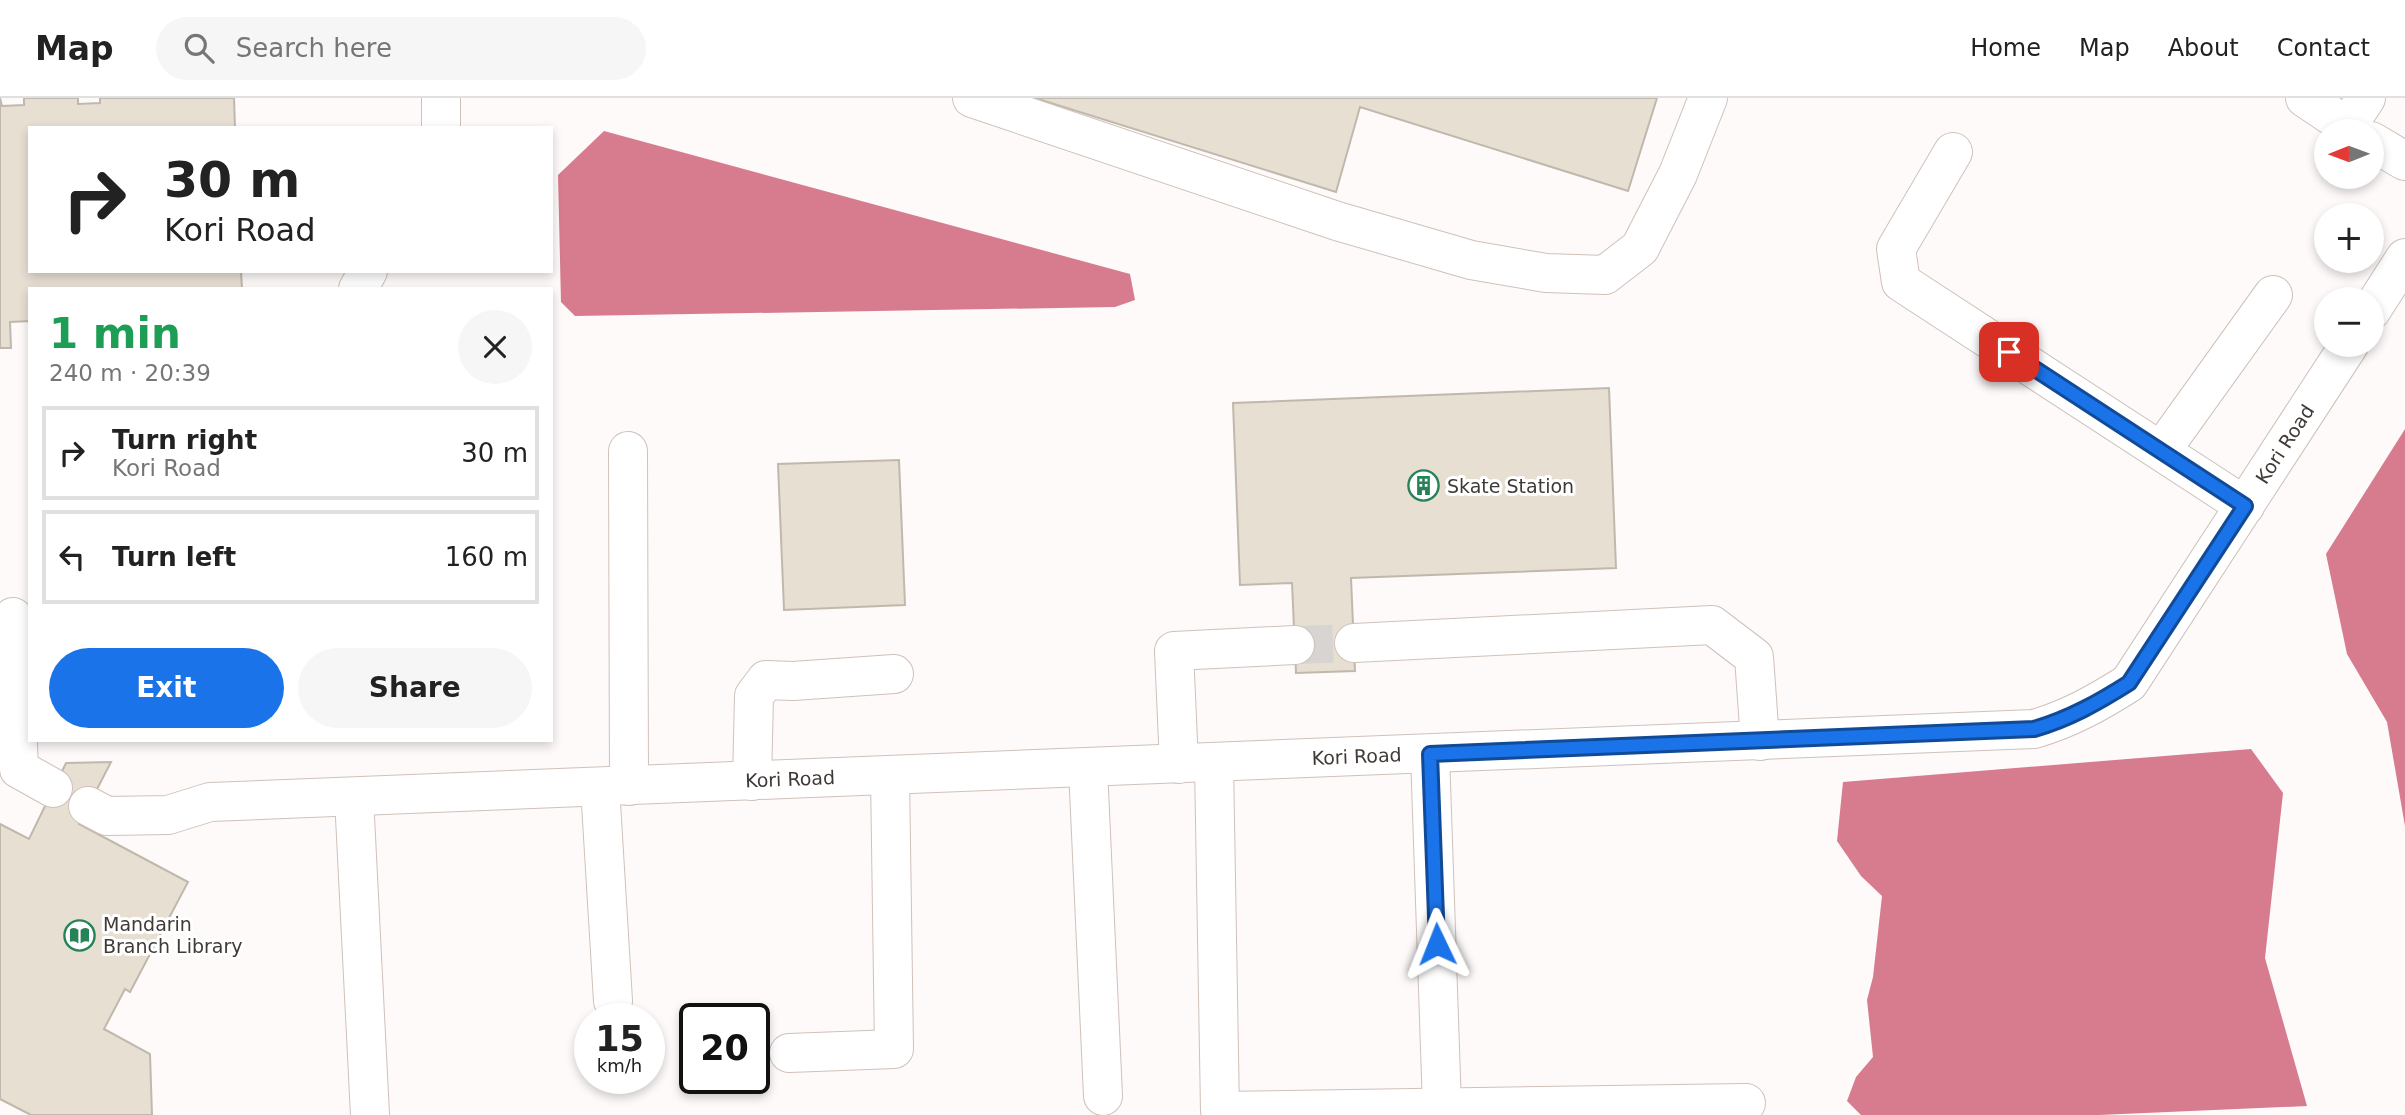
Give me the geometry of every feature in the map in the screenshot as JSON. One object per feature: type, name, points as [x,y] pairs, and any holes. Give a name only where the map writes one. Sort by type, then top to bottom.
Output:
[{"type":"street","points":[[441,98],[441,126]]},
{"type":"street","points":[[972,98],[1336,221],[1471,260],[1546,273],[1605,275],[1640,248],[1678,174],[1707,98]]},
{"type":"street","points":[[2305,98],[2349,119]]},
{"type":"street","points":[[2384,144],[2405,161]]},
{"type":"street","points":[[1953,152],[1895,249],[1901,282],[2245,506]]},
{"type":"street","points":[[2384,291],[2405,258]]},
{"type":"street","points":[[2161,451],[2273,295]]},
{"type":"street","name":"Kori Road","points":[[88,806],[107,816],[168,815],[210,803],[2034,729],[2067,718],[2129,683],[2341,357]]},
{"type":"street","points":[[614,1001],[615,786],[628,451]]},
{"type":"street","points":[[13,617],[19,769],[53,788]]},
{"type":"street","points":[[1354,643],[1712,625],[1754,657],[1760,741]]},
{"type":"street","points":[[1295,645],[1174,651],[1197,763],[1220,1111],[1746,1103]]},
{"type":"street","points":[[752,781],[754,696],[766,680],[793,681],[894,674]]},
{"type":"street","points":[[1430,754],[1442,1107]]},
{"type":"street","points":[[1088,768],[1103,1097]]},
{"type":"street","points":[[789,1053],[894,1048],[890,775]]},
{"type":"street","points":[[354,797],[370,1115]]},
{"type":"shaded area","points":[[604,131],[1130,274],[1135,300],[1115,307],[575,316],[561,302],[558,175]]},
{"type":"shaded area","points":[[2405,429],[2405,826],[2387,722],[2347,654],[2326,554]]},
{"type":"shaded area","points":[[2251,749],[2283,793],[2265,958],[2307,1106],[2099,1115],[1861,1115],[1847,1101],[1856,1077],[1873,1057],[1867,1000],[1873,977],[1882,896],[1861,876],[1837,841],[1843,782]]},
{"type":"building","points":[[0,98],[2,106],[24,105],[24,98],[78,98],[78,104],[100,103],[100,98],[234,98],[235,126],[28,126],[28,273],[241,273],[242,287],[28,287],[28,321],[10,322],[11,348],[0,348]]},
{"type":"building","points":[[1035,98],[1657,98],[1628,191],[1360,107],[1336,192]]},
{"type":"building","name":"Skate Station","points":[[1609,388],[1616,568],[1351,578],[1355,671],[1296,673],[1292,583],[1240,585],[1233,403]]},
{"type":"building","points":[[899,460],[905,605],[784,610],[778,464]]},
{"type":"building","name":"Mandarin Branch Library","points":[[111,762],[79,824],[188,882],[130,992],[125,989],[104,1029],[150,1054],[152,1115],[31,1115],[0,1099],[0,824],[29,839],[66,763]]},
{"type":"tunnel","points":[[1295,645],[1354,643]]},
{"type":"place","name":"Skate Station","points":[[1424,486]]},
{"type":"place","name":"Mandarin Branch Library","points":[[80,935]]},
{"type":"route","points":[[1437,944],[1430,754],[2034,729],[2056,723],[2101,701],[2129,683],[2245,506],[2009,352]]}]
